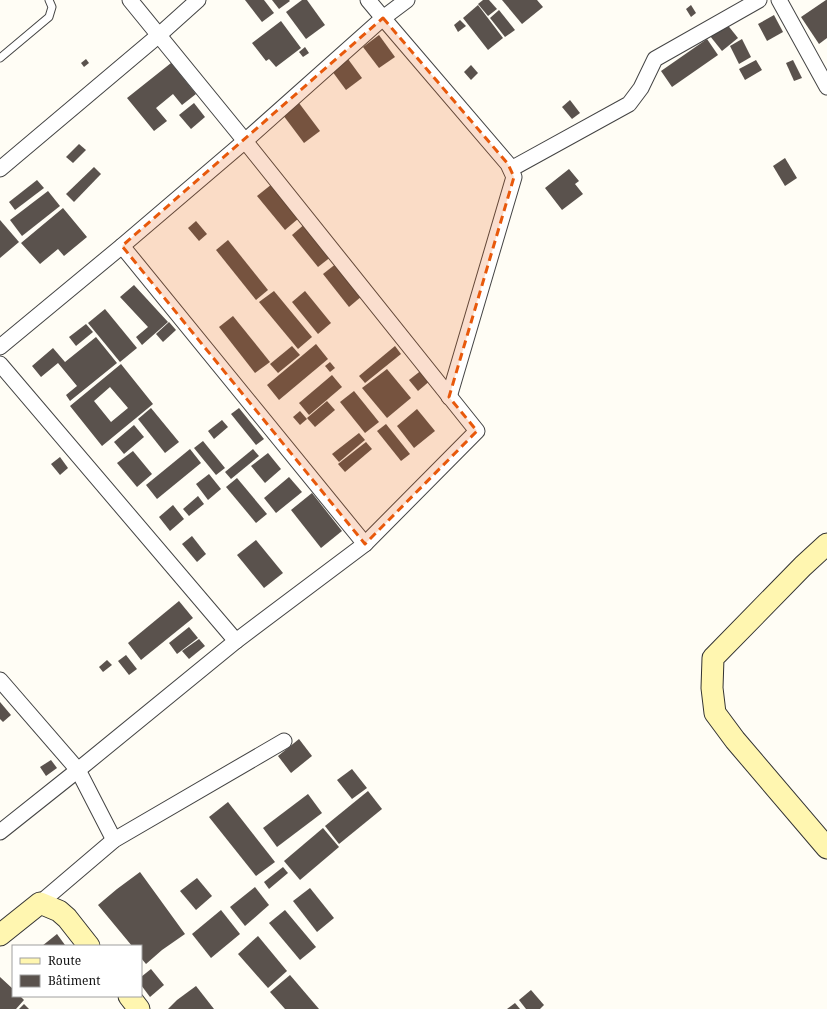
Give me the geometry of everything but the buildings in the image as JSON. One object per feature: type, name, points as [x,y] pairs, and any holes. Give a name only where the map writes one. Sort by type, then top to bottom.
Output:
[{"type":"main road","points":[[827,544],[803,566],[713,658],[712,688],[716,713],[723,724],[827,848]]},
{"type":"main road","points":[[0,935],[40,903],[59,911],[67,918],[88,945]]},
{"type":"main road","points":[[130,997],[139,1009]]},
{"type":"street","points":[[0,832],[236,640],[365,544],[477,432],[245,141],[130,0]]},
{"type":"street","points":[[0,169],[159,35],[198,0]]},
{"type":"street","points":[[368,0],[508,164],[514,177],[449,397]]},
{"type":"street","points":[[0,347],[122,246],[245,141],[383,18],[407,0]]},
{"type":"street","points":[[511,169],[629,104],[641,88],[655,59],[758,0]]},
{"type":"street","points":[[779,0],[827,87]]},
{"type":"street","points":[[122,246],[365,544]]},
{"type":"street","points":[[0,364],[236,640]]},
{"type":"street","points":[[0,680],[78,770],[114,840]]},
{"type":"street","points":[[40,903],[114,840],[284,741]]},
{"type":"lane","points":[[0,58],[49,17],[52,7],[49,0]]},
{"type":"highlighted area","points":[[383,18],[508,164],[514,177],[449,397],[477,431],[365,544],[122,246]]}]
